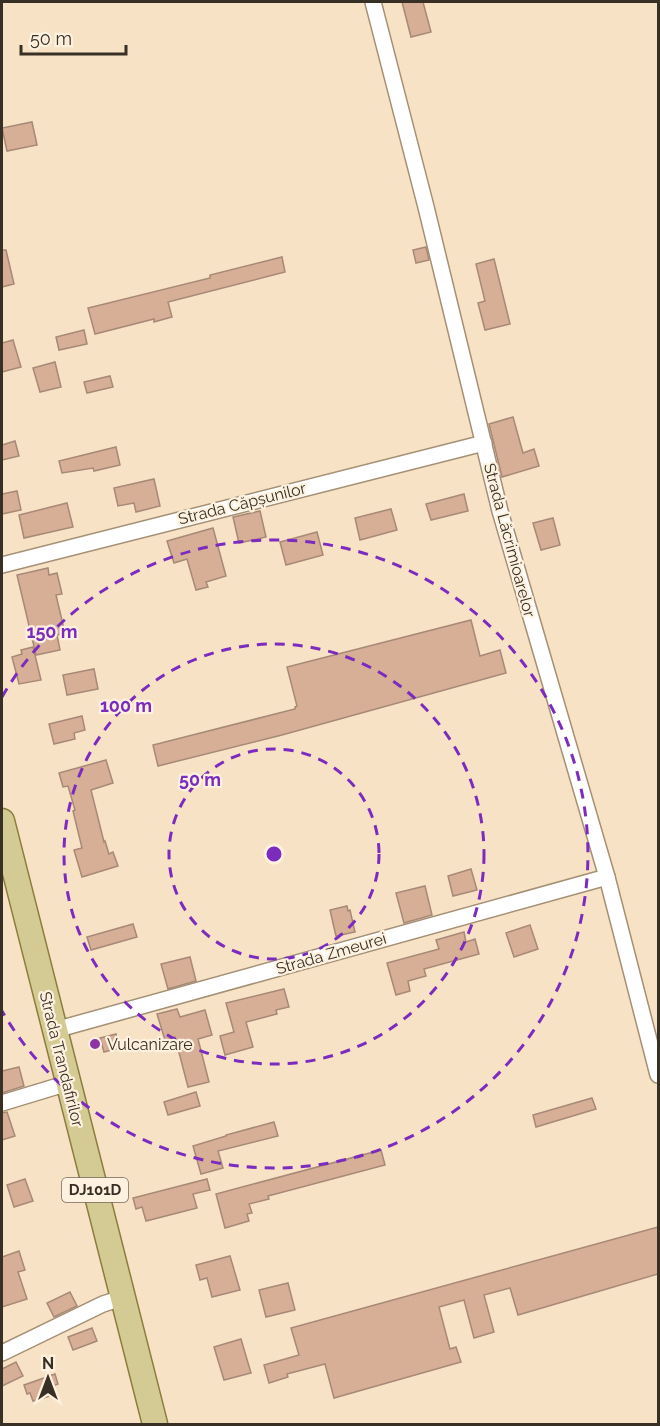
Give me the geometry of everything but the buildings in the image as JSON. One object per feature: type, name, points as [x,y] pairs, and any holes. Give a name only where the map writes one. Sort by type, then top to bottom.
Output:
[{"type":"main road","name":"Strada Trandafirilor","points":[[2,821],[122,1298]]},
{"type":"main road","name":"DJ101D","points":[[122,1298],[155,1425]]},
{"type":"street","name":"Strada Lăcrimioarelor","points":[[373,2],[500,511],[607,877],[658,1075]]},
{"type":"street","name":"Strada Căpșunilor","points":[[2,565],[484,443]]},
{"type":"street","name":"Strada Zmeurei","points":[[55,1030],[607,877]]},
{"type":"street","points":[[2,1103],[68,1083]]},
{"type":"street","points":[[2,1353],[103,1304],[122,1298]]},
{"type":"place","name":"Vulcanizare","points":[[95,1044]]}]
